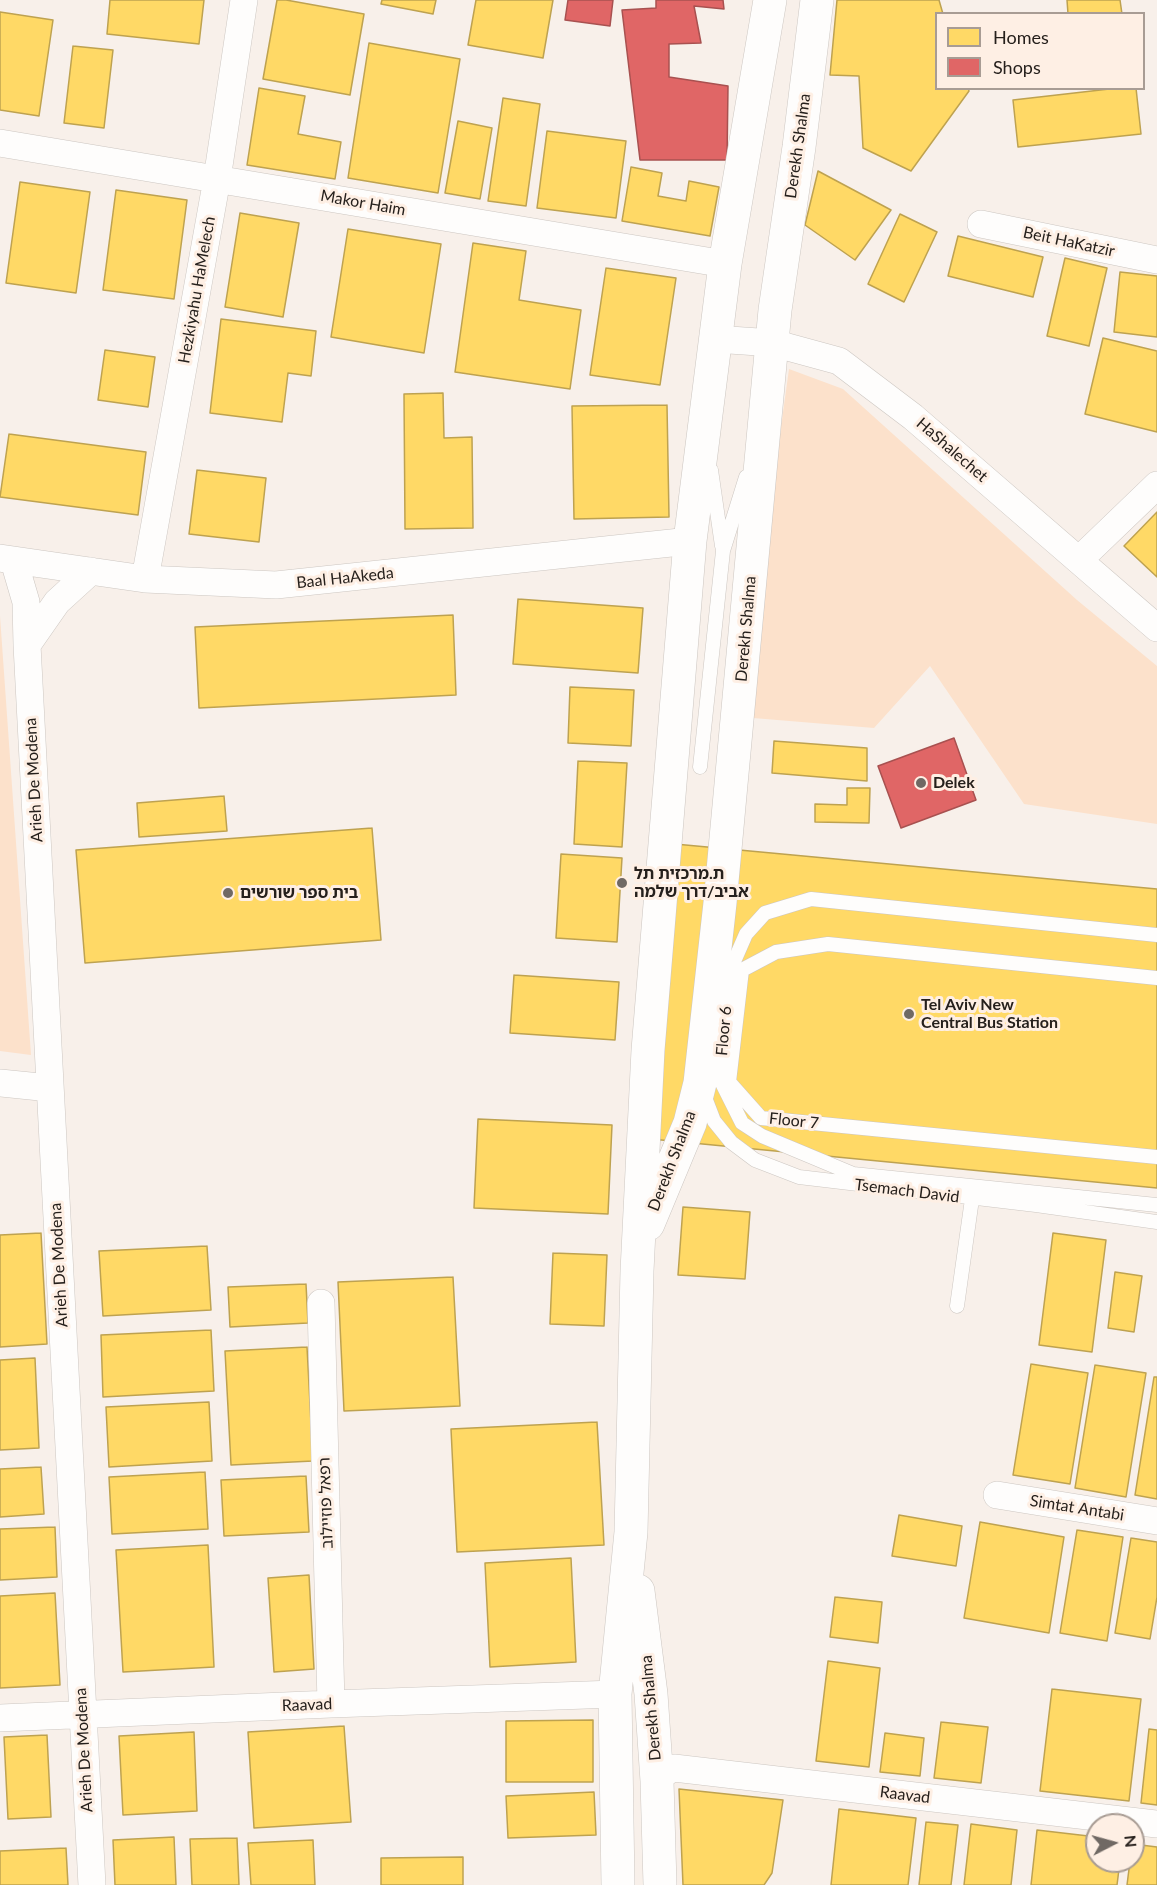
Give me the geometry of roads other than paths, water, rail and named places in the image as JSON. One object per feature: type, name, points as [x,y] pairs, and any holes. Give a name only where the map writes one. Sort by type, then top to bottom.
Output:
[{"type":"street","name":"Hezkiyahu HaMelech","points":[[145,579],[217,179],[244,0]]},
{"type":"street","name":"Derekh Shalma","points":[[618,1885],[615,1695],[631,1532],[638,1248],[648,1050],[690,541],[725,264],[770,0]]},
{"type":"street","name":"Derekh Shalma","points":[[638,1248],[690,1123],[700,1083],[720,903],[772,343],[817,0]]},
{"type":"street","name":"Makor Haim","points":[[0,143],[725,264]]},
{"type":"street","name":"Beit HaKatzir","points":[[981,224],[1157,260]]},
{"type":"street","name":"HaShalechet","points":[[715,339],[772,343],[839,361],[913,417],[1157,628]]},
{"type":"street","points":[[1079,560],[1157,485]]},
{"type":"street","name":"Baal HaAkeda","points":[[7,559],[145,579],[276,585],[690,541]]},
{"type":"street","name":"Arieh De Modena","points":[[7,559],[26,602],[92,1885]]},
{"type":"street","points":[[27,645],[57,602],[91,571]]},
{"type":"street","points":[[0,1083],[50,1088]]},
{"type":"street","name":"רפאל פוזיילוב","points":[[321,1303],[331,1704]]},
{"type":"street","name":"Simtat Antabi","points":[[997,1495],[1157,1521]]},
{"type":"street","name":"Derekh Shalma","points":[[631,1532],[651,1694],[657,1781],[660,1885]]},
{"type":"street","name":"Raavad","points":[[0,1718],[615,1695]]},
{"type":"street","name":"Raavad","points":[[657,1781],[660,1776],[675,1768],[1157,1824]]},
{"type":"lane","points":[[700,766],[723,551],[766,416]]},
{"type":"lane","points":[[705,423],[723,551]]},
{"type":"lane","name":"Floor 6","points":[[1157,935],[811,899],[765,914],[746,934],[729,973],[720,1079],[742,1123],[762,1136],[853,1174],[1157,1205]]},
{"type":"lane","name":"Floor 7","points":[[1157,978],[828,944],[776,952],[742,970],[729,1082],[761,1118],[1157,1157]]},
{"type":"lane","name":"Tsemach David","points":[[700,1083],[714,1121],[731,1142],[755,1160],[799,1177],[1157,1222]]},
{"type":"lane","points":[[957,1306],[972,1199]]},
{"type":"place","name":"Delek","points":[[921,783]]},
{"type":"place","name":"ת.מרכזית תל אביב/דרך שלמה","points":[[622,883]]},
{"type":"place","name":"בית ספר שורשים","points":[[228,893]]},
{"type":"place","name":"Tel Aviv New Central Bus Station","points":[[909,1014]]}]
